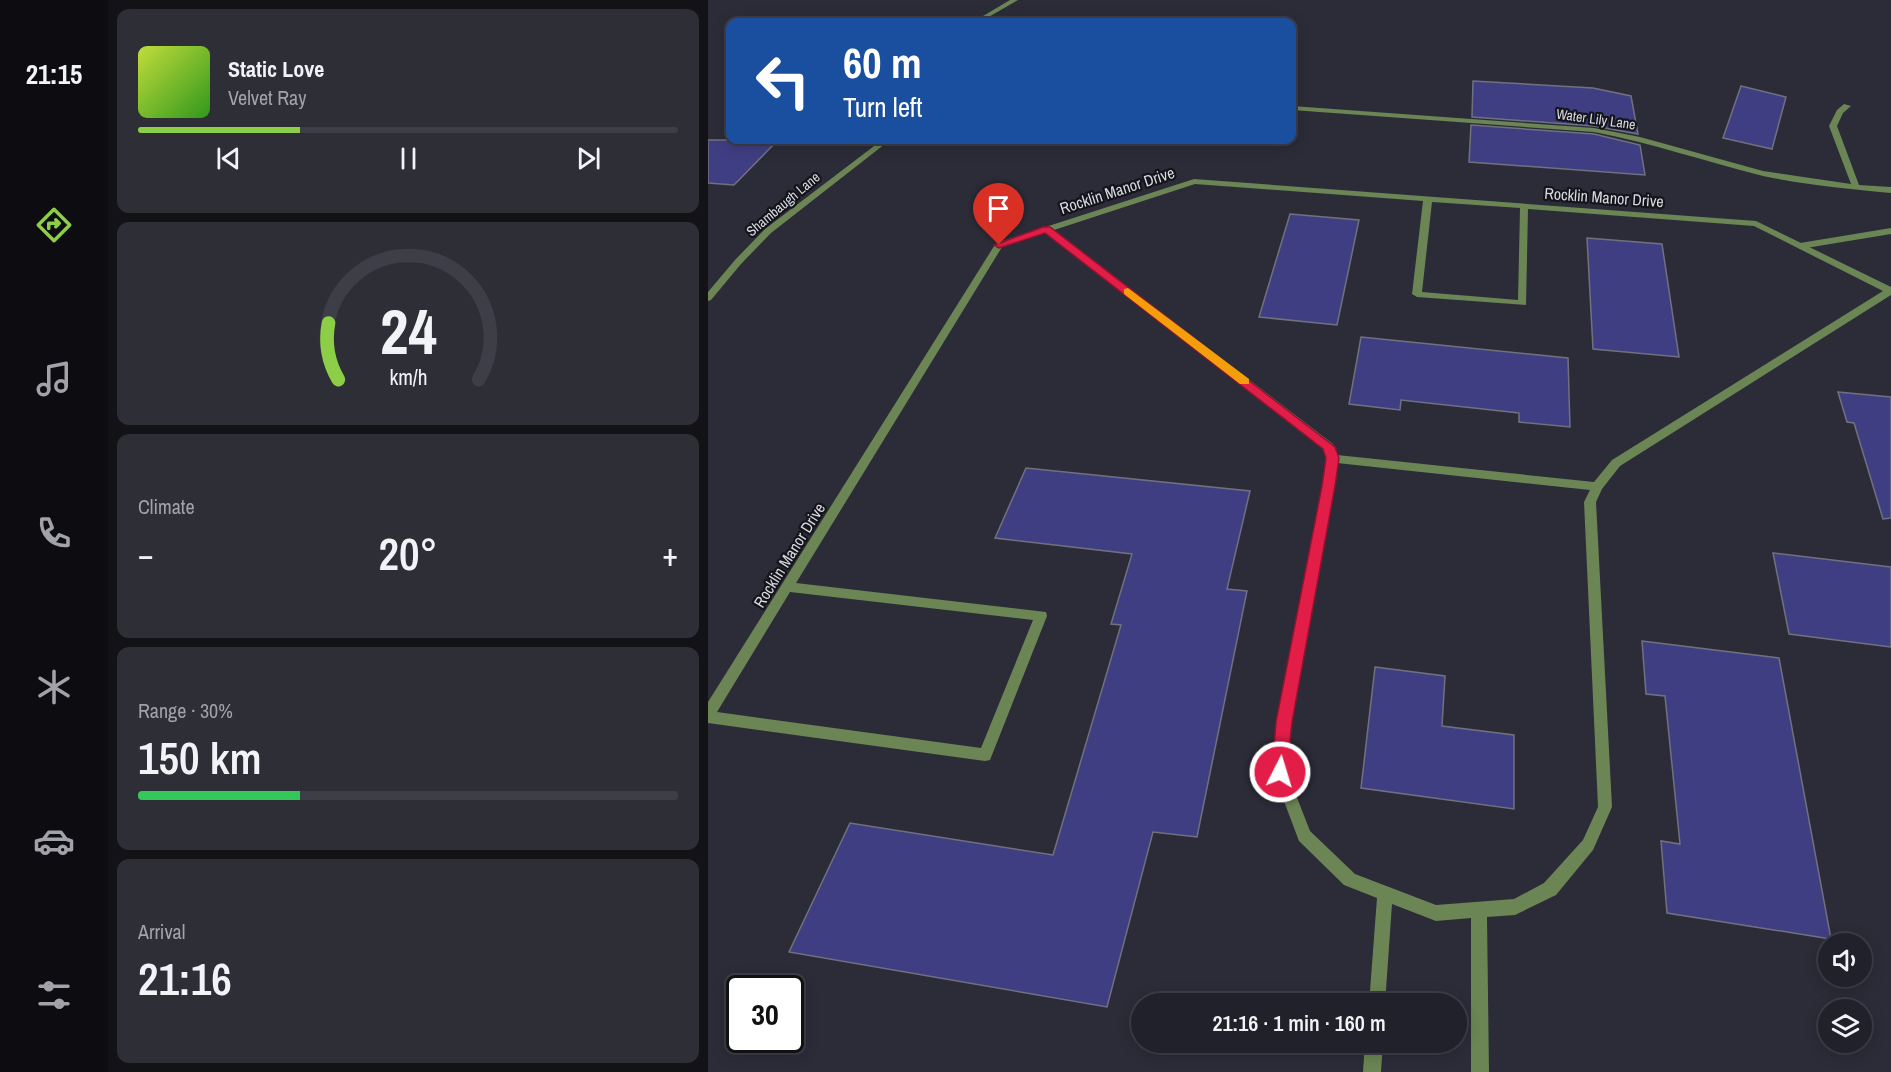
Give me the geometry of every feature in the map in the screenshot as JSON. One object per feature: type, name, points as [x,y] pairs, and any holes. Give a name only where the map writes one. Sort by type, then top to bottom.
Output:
[{"type":"street","points":[[983,18],[1015,0]]},
{"type":"street","points":[[1847,106],[1840,112],[1833,126],[1856,187]]},
{"type":"street","name":"Water Lily Lane","points":[[1296,108],[1602,131],[1659,143],[1766,174],[1891,190]]},
{"type":"street","name":"Shambaugh Lane","points":[[708,298],[738,261],[768,231],[881,144]]},
{"type":"street","name":"Rocklin Manor Drive","points":[[708,716],[999,245],[1194,181],[1756,224],[1891,291]]},
{"type":"street","points":[[1428,199],[1417,294],[1523,303],[1524,206]]},
{"type":"street","points":[[1047,229],[1329,447],[1332,458],[1284,722],[1280,772],[1304,836],[1350,880],[1436,912],[1515,907],[1550,889],[1588,845],[1605,807],[1590,502],[1597,487],[1616,463],[1891,291]]},
{"type":"street","points":[[1800,246],[1891,231]]},
{"type":"street","points":[[1332,458],[1597,487]]},
{"type":"street","points":[[708,716],[985,755],[1041,616],[787,587]]},
{"type":"street","points":[[1378,993],[1386,893]]},
{"type":"street","points":[[1479,910],[1480,1072]]},
{"type":"street","points":[[1372,1072],[1373,1053]]},
{"type":"building","points":[[1473,81],[1593,88],[1631,96],[1638,134],[1594,126],[1472,117]]},
{"type":"building","points":[[1741,86],[1786,97],[1772,149],[1723,138]]},
{"type":"building","points":[[1471,125],[1594,134],[1640,145],[1645,175],[1469,162]]},
{"type":"building","points":[[708,140],[726,140],[726,144],[774,144],[734,185],[708,183]]},
{"type":"building","points":[[1290,214],[1359,220],[1337,325],[1259,317]]},
{"type":"building","points":[[1587,238],[1662,244],[1679,357],[1593,349]]},
{"type":"building","points":[[1361,337],[1568,358],[1570,427],[1519,422],[1519,413],[1401,400],[1400,410],[1349,404]]},
{"type":"building","points":[[1838,392],[1891,397],[1891,518],[1883,519],[1854,423],[1847,422]]},
{"type":"building","points":[[1026,468],[1250,491],[1227,589],[1247,591],[1197,837],[1153,832],[1107,1007],[789,952],[850,823],[1053,855],[1121,625],[1111,624],[1132,554],[995,538]]},
{"type":"building","points":[[1773,553],[1891,567],[1891,647],[1789,634]]},
{"type":"building","points":[[1642,641],[1779,658],[1830,933],[1818,933],[1818,937],[1667,913],[1661,841],[1680,844],[1665,696],[1646,694]]},
{"type":"building","points":[[1375,667],[1445,676],[1442,726],[1514,735],[1514,809],[1361,788]]},
{"type":"slow traffic","points":[[1128,292],[1244,382]]},
{"type":"route","points":[[999,245],[1047,229],[1329,447],[1332,458],[1329,486],[1284,722],[1280,772]]}]
